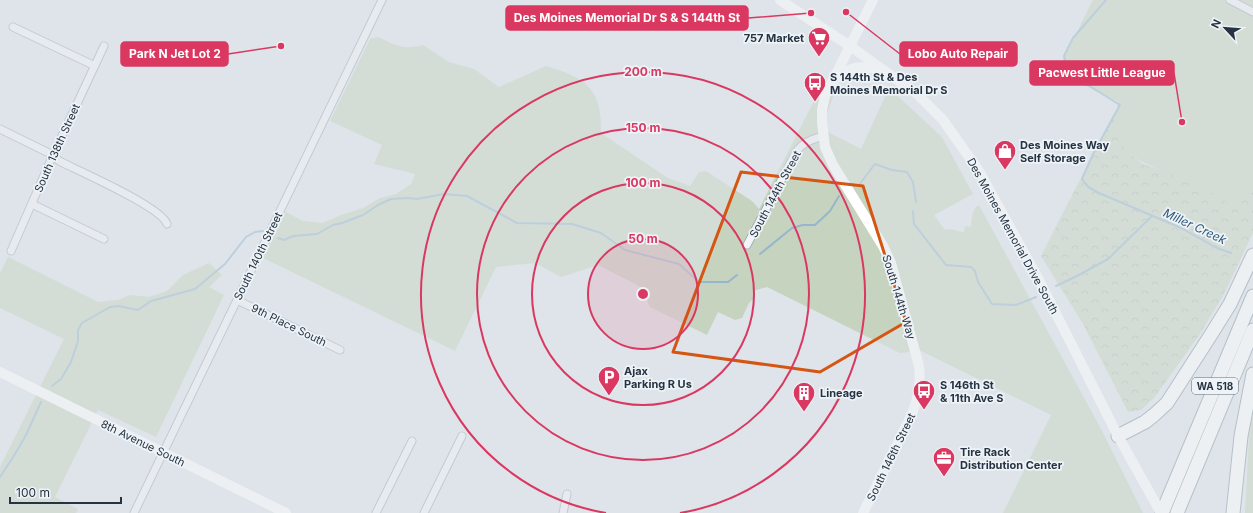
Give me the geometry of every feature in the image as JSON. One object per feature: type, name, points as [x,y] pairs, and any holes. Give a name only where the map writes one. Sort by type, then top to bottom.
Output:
[{"type":"highway","points":[[1118,436],[1150,418],[1167,403],[1230,304],[1253,255]]},
{"type":"highway","name":"WA 518","points":[[1161,513],[1253,296]]},
{"type":"highway","name":"WA 518","points":[[1177,513],[1253,330]]},
{"type":"highway","points":[[1233,513],[1241,436],[1253,374]]},
{"type":"street","name":"South 140th Street","points":[[134,513],[382,0]]},
{"type":"street","name":"Des Moines Memorial Drive South","points":[[780,0],[850,46],[917,94],[943,120],[980,170],[1039,280],[1118,436],[1161,513]]},
{"type":"street","points":[[823,136],[822,110],[825,96],[873,0]]},
{"type":"street","points":[[1230,0],[1253,12]]},
{"type":"street","points":[[13,26],[94,66]]},
{"type":"street","name":"South 138th Street","points":[[11,251],[53,155],[104,46]]},
{"type":"street","points":[[833,81],[844,71],[850,68],[865,66],[882,69]]},
{"type":"street","points":[[0,129],[53,155],[59,161],[144,204],[164,218],[167,224]]},
{"type":"street","name":"South 144th Street","points":[[747,246],[796,152],[806,141],[823,136]]},
{"type":"street","name":"South 144th Way","points":[[823,136],[825,147],[833,165],[877,234],[890,263],[919,366],[920,379],[918,400]]},
{"type":"street","points":[[32,204],[104,239]]},
{"type":"street","name":"9th Place South","points":[[237,300],[340,350]]},
{"type":"street","name":"8th Avenue South","points":[[0,372],[286,513]]},
{"type":"street","name":"South 146th Street","points":[[863,513],[918,400]]},
{"type":"street","points":[[424,513],[462,436]]},
{"type":"street","points":[[376,513],[412,441]]},
{"type":"street","points":[[564,513],[567,494]]},
{"type":"highlighted area","points":[[741,172],[863,186],[906,322],[820,372],[673,352]]},
{"type":"green space","points":[[1093,0],[1253,0],[1253,207],[1249,215],[1101,141],[1117,109],[1117,103],[1119,102],[1057,72]]},
{"type":"green space","points":[[378,37],[390,43],[405,47],[423,45],[449,62],[474,69],[499,87],[546,66],[572,75],[589,87],[595,95],[601,118],[601,133],[668,178],[690,186],[699,172],[706,171],[752,201],[759,209],[821,87],[834,94],[822,129],[861,149],[889,88],[942,137],[973,194],[934,215],[944,229],[964,232],[965,226],[971,227],[973,212],[979,205],[1100,427],[1143,513],[1003,513],[1051,415],[921,351],[900,353],[767,287],[753,291],[755,297],[749,303],[742,318],[735,320],[718,312],[707,335],[650,307],[641,287],[598,265],[561,277],[535,263],[496,267],[455,351],[263,258],[286,212],[303,221],[323,223],[363,208],[380,198],[396,194],[411,184],[415,174],[374,164],[382,145],[330,121],[370,39]]},
{"type":"green space","points":[[1114,113],[1116,134],[1126,151],[1143,164],[1201,185],[1234,207],[1253,181],[1253,233],[1224,294],[1198,337],[1154,398],[1141,410],[1128,412],[1083,324],[1041,256]]},
{"type":"green space","points":[[8,257],[98,302],[118,300],[130,295],[149,297],[167,291],[183,275],[209,263],[222,275],[209,287],[224,295],[156,437],[98,410],[55,497],[78,509],[76,513],[0,513],[0,467],[64,339],[0,308],[0,273]]},
{"type":"green space","points":[[1253,412],[1253,513],[1245,513],[1249,437]]},
{"type":"waterway","name":"Miller Creek","points":[[1106,0],[1073,38],[1064,56],[1067,69],[1075,77],[1120,105],[1093,154],[1082,179],[1088,187],[1099,193],[1181,228],[1217,248],[1231,253]]},
{"type":"waterway","points":[[859,185],[875,164],[892,170],[907,172],[913,182],[916,202]]},
{"type":"waterway","points":[[278,238],[284,240],[293,236],[317,234],[333,225],[363,215],[378,205],[391,199],[417,199],[444,194],[467,196],[517,223],[572,224],[601,233],[625,250],[679,264],[699,282],[728,282],[737,275]]},
{"type":"waterway","points":[[760,254],[792,228],[803,225],[815,225],[830,211],[839,196]]},
{"type":"waterway","name":"Miller Creek","points":[[913,211],[914,224],[946,265],[971,267],[975,271],[978,282],[992,304],[1016,305],[1036,297]]},
{"type":"waterway","name":"Miller Creek","points":[[1056,286],[1108,259],[1152,216]]},
{"type":"waterway","points":[[52,386],[61,379],[71,362],[78,341],[78,330],[82,323],[110,307],[118,306],[138,310],[151,301],[195,289],[225,264],[246,237],[255,232],[263,231]]},
{"type":"waterway","points":[[0,477],[26,435],[41,402]]},
{"type":"place","name":"Lobo Auto Repair","points":[[846,12]]},
{"type":"place","name":"Des Moines Memorial Dr S & S 144th St","points":[[811,13]]},
{"type":"place","name":"Park N Jet Lot 2","points":[[281,46]]},
{"type":"place","name":"757 Market","points":[[819,58]]},
{"type":"place","name":"S 144th St & Des Moines Memorial Dr S","points":[[815,102]]},
{"type":"place","name":"Pacwest Little League","points":[[1182,122]]},
{"type":"place","name":"Des Moines Way Self Storage","points":[[1005,170]]},
{"type":"place","name":"Ajax Parking R Us","points":[[609,396]]},
{"type":"place","name":"S 146th St & 11th Ave S","points":[[924,410]]},
{"type":"place","name":"Lineage","points":[[804,412]]},
{"type":"place","name":"Tire Rack Distribution Center","points":[[944,478]]}]
